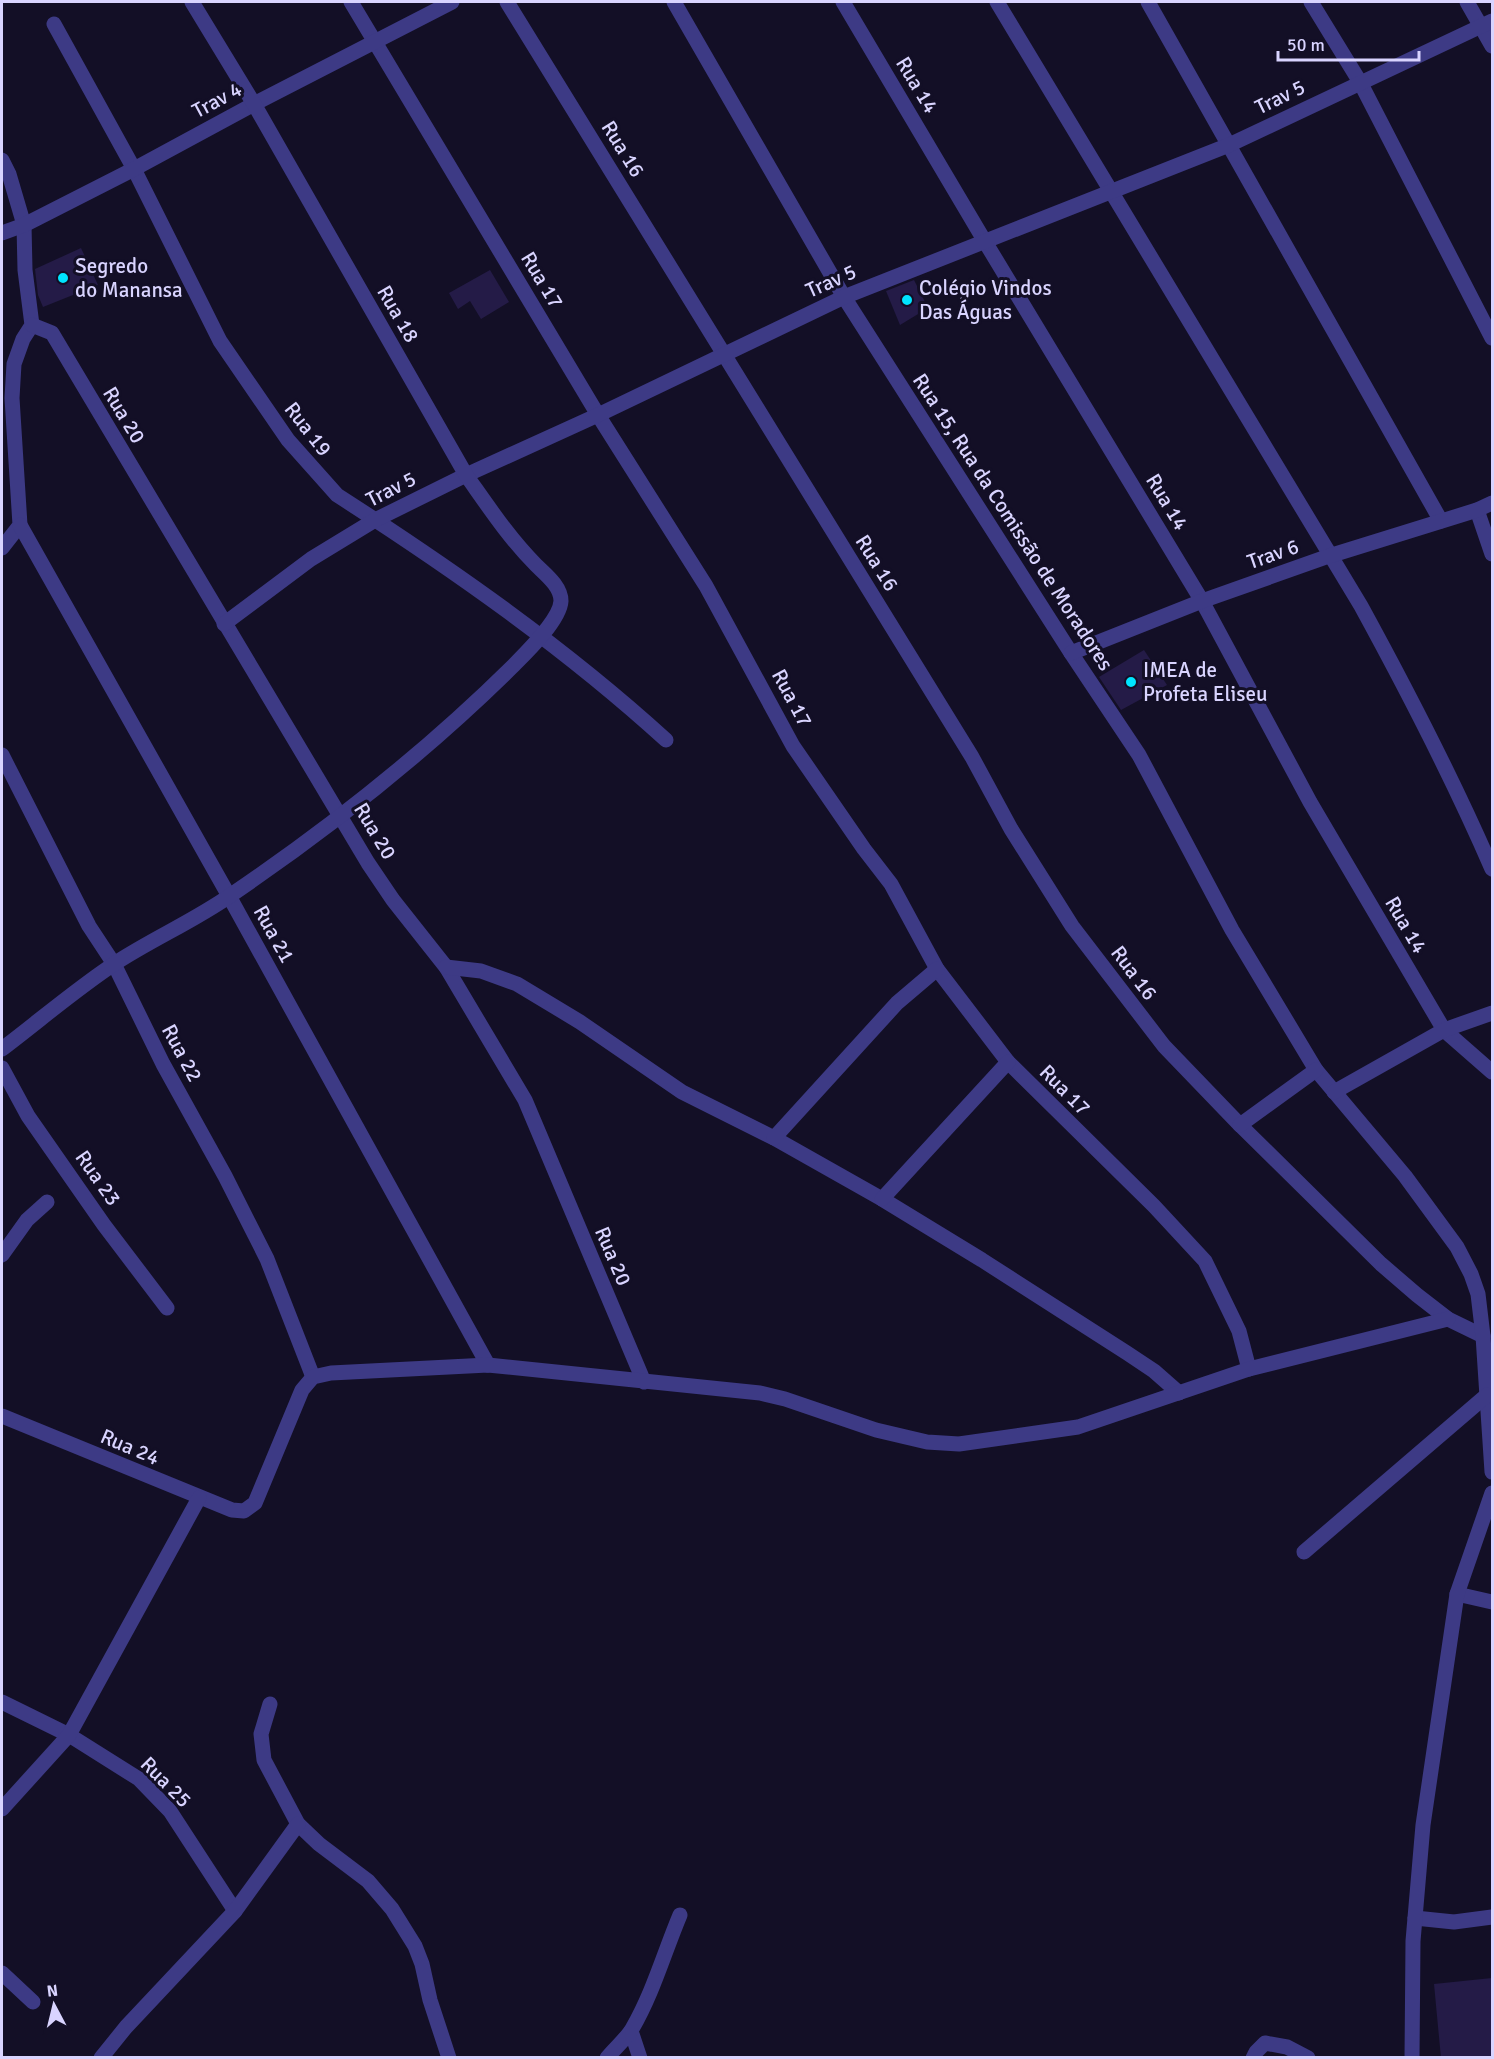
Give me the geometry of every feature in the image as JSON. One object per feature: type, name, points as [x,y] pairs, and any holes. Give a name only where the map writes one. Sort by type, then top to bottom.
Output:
[{"type":"street","name":"Rua 18","points":[[2,1049],[114,964],[230,896],[341,815],[465,713],[541,638],[559,608],[561,600],[552,581],[529,559],[466,475],[254,104],[192,2]]},
{"type":"street","name":"Rua 17","points":[[351,2],[598,415],[706,586],[793,746],[891,884],[937,969],[1008,1062],[1154,1206],[1205,1261],[1239,1330],[1249,1369]]},
{"type":"street","name":"Trav 4","points":[[2,233],[24,225],[134,169],[452,2]]},
{"type":"street","name":"Rua 16","points":[[507,2],[972,757],[1011,830],[1072,926],[1164,1046],[1240,1125],[1381,1264],[1448,1319],[1483,1336]]},
{"type":"street","name":"Rua 15, Rua da Comissão de Moradores","points":[[674,2],[844,297],[1071,653],[1139,755],[1232,930],[1316,1070],[1406,1176],[1457,1247],[1478,1294],[1492,1473]]},
{"type":"street","name":"Rua 14","points":[[843,2],[1202,601],[1310,802],[1444,1030],[1492,1072]]},
{"type":"street","points":[[998,2],[1361,606],[1397,671],[1492,868]]},
{"type":"street","points":[[1148,2],[1441,520]]},
{"type":"street","points":[[1311,2],[1360,82],[1492,338]]},
{"type":"street","points":[[1467,2],[1487,23],[1492,46]]},
{"type":"street","name":"Trav 5","points":[[224,624],[311,559],[375,520],[466,475],[598,415],[844,297],[984,240],[1228,146],[1487,23]]},
{"type":"street","name":"Rua 19","points":[[54,24],[134,169],[220,341],[288,440],[337,495],[492,599],[623,701],[666,740]]},
{"type":"street","points":[[2,160],[9,174],[24,225],[25,270],[32,325],[23,339],[14,364],[12,398],[20,525],[2,548]]},
{"type":"street","name":"Rua 20","points":[[32,325],[52,333],[368,863],[393,900],[446,967],[525,1100],[644,1382]]},
{"type":"street","name":"Trav 6","points":[[1071,653],[1202,601],[1329,556],[1477,510],[1492,503]]},
{"type":"street","points":[[1477,510],[1492,554]]},
{"type":"street","name":"Rua 21","points":[[20,525],[230,896],[488,1365]]},
{"type":"street","name":"Rua 22","points":[[2,755],[89,926],[114,964],[163,1064],[267,1258],[313,1377]]},
{"type":"street","points":[[446,967],[481,971],[518,984],[682,1092],[774,1138],[882,1199],[1127,1353],[1154,1371],[1179,1393]]},
{"type":"street","points":[[774,1138],[897,1003],[937,969]]},
{"type":"street","points":[[1334,1092],[1444,1030],[1492,1012]]},
{"type":"street","points":[[882,1199],[1008,1062]]},
{"type":"street","name":"Rua 23","points":[[2,1068],[28,1116],[104,1225],[167,1308]]},
{"type":"street","points":[[1240,1125],[1316,1070]]},
{"type":"street","points":[[2,1255],[27,1220],[47,1203]]},
{"type":"street","points":[[313,1377],[331,1373],[488,1365],[760,1393],[885,1432],[927,1442],[959,1444],[1078,1427],[1249,1369],[1448,1319]]},
{"type":"street","name":"Rua 24","points":[[2,1416],[198,1498],[232,1510],[244,1511],[255,1503],[302,1389],[313,1377]]},
{"type":"street","points":[[1304,1552],[1487,1395]]},
{"type":"street","points":[[1412,2058],[1415,1918],[1423,1825],[1457,1594],[1492,1493]]},
{"type":"street","points":[[2,1809],[69,1735],[198,1498]]},
{"type":"street","points":[[1457,1594],[1492,1602]]},
{"type":"street","name":"Rua 25","points":[[2,1702],[69,1735],[139,1779],[170,1811],[235,1911]]},
{"type":"street","points":[[270,1704],[261,1734],[264,1760],[298,1824],[319,1844],[368,1881],[392,1909],[419,1955],[430,2000],[449,2058]]},
{"type":"street","points":[[101,2058],[126,2027],[235,1911],[298,1824]]},
{"type":"street","points":[[607,2058],[631,2031],[653,1987],[663,1955],[680,1915]]},
{"type":"street","points":[[1415,1918],[1454,1922],[1492,1917]]},
{"type":"street","points":[[2,1973],[33,2002]]},
{"type":"street","points":[[631,2031],[640,2058]]},
{"type":"street","points":[[1253,2058],[1265,2043],[1287,2047],[1308,2058]]},
{"type":"building","name":"Segredo do Manansa","points":[[81,248],[98,285],[43,307],[38,295],[35,269]]},
{"type":"building","points":[[490,270],[509,302],[481,319],[470,301],[458,309],[449,293]]},
{"type":"building","name":"Colégio Vindos Das Águas","points":[[914,280],[928,308],[900,325],[886,291]]},
{"type":"building","name":"IMEA de Profeta Eliseu","points":[[1144,650],[1167,685],[1121,710],[1099,677]]},
{"type":"building","points":[[1492,1978],[1492,2058],[1441,2058],[1434,1984]]},
{"type":"place","name":"Segredo do Manansa","points":[[63,278]]},
{"type":"place","name":"Colégio Vindos Das Águas","points":[[907,300]]},
{"type":"place","name":"IMEA de Profeta Eliseu","points":[[1131,682]]}]
